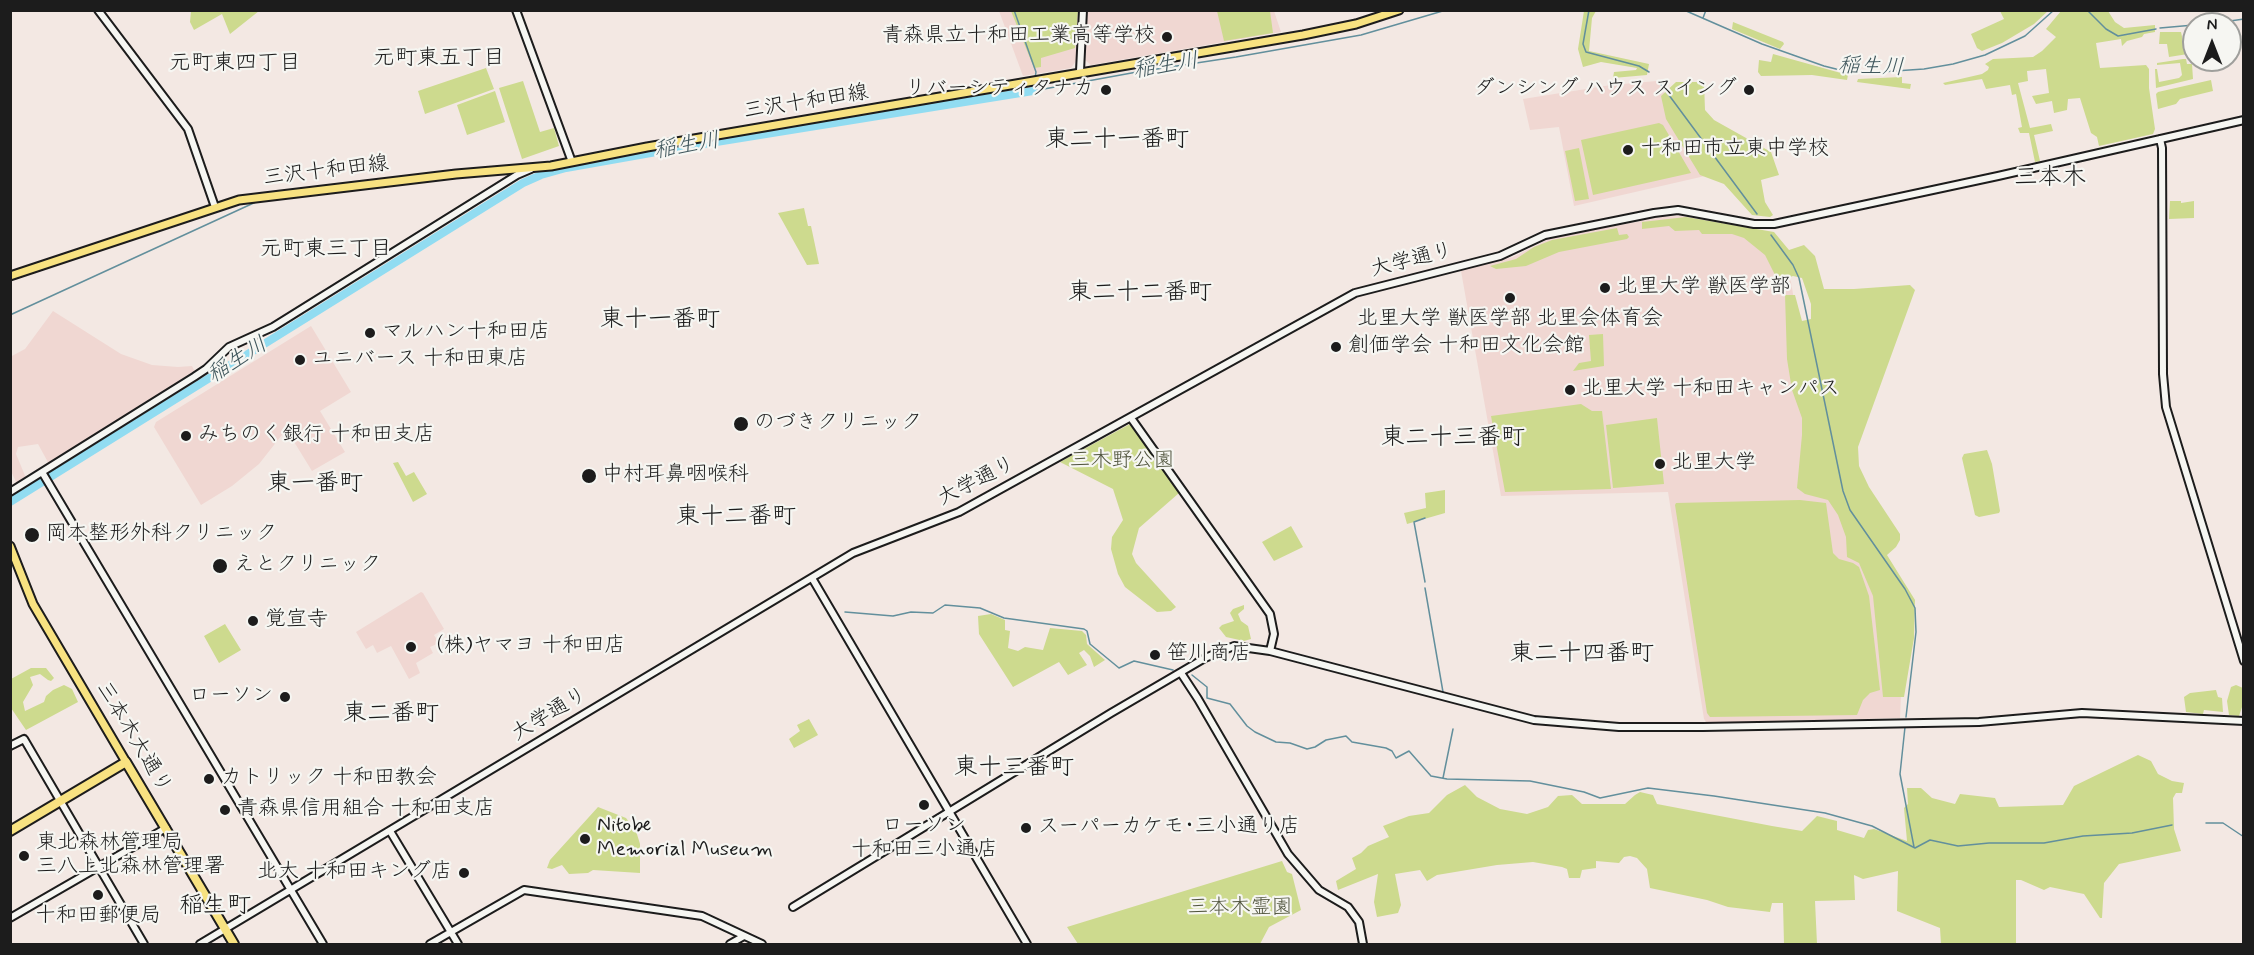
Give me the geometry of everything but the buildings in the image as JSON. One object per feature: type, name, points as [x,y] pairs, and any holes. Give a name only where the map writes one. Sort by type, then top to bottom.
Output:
[{"type":"highway","points":[[10,831],[126,762]]},
{"type":"highway","name":"三本木大通り","points":[[126,762],[234,945]]},
{"type":"main road","name":"三沢十和田線","points":[[10,276],[239,200],[497,169],[532,169],[1080,71],[1333,29],[1399,10]]},
{"type":"main road","name":"三本木大通り","points":[[10,546],[33,604],[126,762]]},
{"type":"street","points":[[98,10],[188,129],[214,207]]},
{"type":"street","points":[[516,10],[572,162]]},
{"type":"street","points":[[1080,71],[1083,10]]},
{"type":"street","name":"大学通り","points":[[200,945],[853,553],[959,512],[1355,293],[1500,256],[1545,235],[1669,211],[1686,211],[1754,224],[1769,224],[2244,120]]},
{"type":"street","points":[[2160,139],[2162,148],[2163,374],[2166,407],[2244,661]]},
{"type":"street","points":[[10,492],[43,474],[206,369],[229,346],[273,327],[517,175],[532,169]]},
{"type":"street","points":[[1131,418],[1270,614],[1274,634],[1270,651]]},
{"type":"street","points":[[43,474],[323,945]]},
{"type":"street","points":[[812,578],[1027,945]]},
{"type":"street","points":[[794,907],[1205,658],[1234,646],[1270,651],[1521,717],[1619,727],[1979,722],[2082,713],[2244,721]]},
{"type":"street","points":[[1181,673],[1288,854],[1319,890],[1348,907],[1359,922],[1363,945]]},
{"type":"street","points":[[10,746],[24,739],[144,945]]},
{"type":"street","points":[[10,918],[166,828]]},
{"type":"street","points":[[390,831],[458,945]]},
{"type":"street","points":[[430,945],[524,890],[702,916],[762,945]]},
{"type":"street","points":[[730,945],[744,936]]},
{"type":"shaded area","points":[[999,11],[1079,11],[1076,61],[1071,68],[1023,76]]},
{"type":"shaded area","name":"青森県立十和田工業高等学校","points":[[1087,11],[1274,11],[1281,32],[1091,65],[1085,60]]},
{"type":"shaded area","name":"十和田市立東中学校","points":[[1657,81],[1709,170],[1705,176],[1574,206],[1559,127],[1530,130],[1523,99],[1611,85]]},
{"type":"shaded area","name":"北里大学","points":[[1681,216],[1748,229],[1778,255],[1791,282],[1802,348],[1847,528],[1902,670],[1900,718],[1707,723],[1704,719],[1668,492],[1501,496],[1461,271],[1513,257],[1551,238],[1663,217]]},
{"type":"shaded area","points":[[53,311],[121,354],[152,365],[192,366],[195,372],[49,464],[38,444],[18,447],[16,454],[26,478],[17,484],[10,469],[10,357],[25,349]]},
{"type":"shaded area","points":[[311,326],[351,392],[320,411],[345,452],[312,471],[288,432],[285,431],[259,464],[232,486],[201,505],[154,427],[156,422]]},
{"type":"shaded area","points":[[421,592],[444,629],[434,635],[439,643],[430,647],[433,653],[416,663],[420,673],[409,679],[391,646],[377,653],[373,645],[366,649],[356,632]]},
{"type":"green space","points":[[191,10],[259,11],[230,34],[222,14],[194,30],[190,22]]},
{"type":"green space","points":[[1011,11],[1078,11],[1075,48],[1041,58],[1041,67],[1034,68]]},
{"type":"green space","points":[[1217,11],[1270,11],[1273,33],[1224,41]]},
{"type":"green space","points":[[1584,11],[1596,11],[1592,18],[1589,51],[1649,64],[1647,75],[1613,78],[1614,72],[1637,68],[1601,62],[1583,67],[1578,49]]},
{"type":"green space","points":[[2000,11],[2048,11],[2034,24],[2002,43],[1982,51],[1977,48],[1971,34],[2004,19]]},
{"type":"green space","points":[[2061,11],[2108,11],[2115,22],[2124,28],[2155,25],[2155,32],[2127,41],[2122,46],[2121,39],[2096,43],[2100,68],[2146,65],[2149,69],[2149,88],[2155,129],[2153,134],[2099,146],[2097,137],[2091,133],[2080,98],[2068,99],[2067,110],[2054,113],[2052,101],[2036,104],[2032,96],[2049,93],[2046,69],[2027,71],[2028,81],[2018,83],[2030,128],[2051,124],[2053,131],[2034,135],[2040,161],[2035,162],[2029,133],[2020,133],[2018,128],[2022,127],[2016,94],[2012,95],[2010,85],[1986,89],[1982,79],[1945,85],[1943,83],[1982,74],[1989,67],[1985,64],[1993,59],[2033,57],[2056,37],[2046,29]]},
{"type":"green space","points":[[1733,22],[1784,44],[1780,49],[1732,29]]},
{"type":"green space","points":[[2160,32],[2181,32],[2182,55],[2169,57],[2167,44],[2159,44]]},
{"type":"green space","points":[[1773,54],[1848,75],[1847,80],[1812,75],[1761,76],[1758,72],[1759,60],[1771,62]]},
{"type":"green space","points":[[2182,60],[2182,72],[2193,72],[2193,79],[2156,88],[2155,69],[2157,69],[2159,82],[2179,78],[2182,75],[2180,63],[2157,65],[2157,63]]},
{"type":"green space","points":[[486,68],[494,89],[425,114],[418,91]]},
{"type":"green space","points":[[1902,77],[1902,83],[1911,84],[1910,89],[1857,82],[1858,79]]},
{"type":"green space","points":[[2211,80],[2213,91],[2180,99],[2176,104],[2158,109],[2156,94],[2158,92]]},
{"type":"green space","points":[[523,81],[540,132],[554,128],[559,146],[522,159],[499,88]]},
{"type":"green space","points":[[1676,82],[1704,82],[1705,110],[1714,120],[1771,152],[1779,175],[1761,180],[1765,202],[1773,215],[1770,217],[1752,215],[1724,184],[1700,175],[1666,119],[1661,96]]},
{"type":"green space","points":[[495,91],[505,122],[467,135],[457,105]]},
{"type":"green space","points":[[1659,123],[1663,125],[1691,173],[1593,195],[1581,140]]},
{"type":"green space","points":[[1579,148],[1589,199],[1575,201],[1565,151]]},
{"type":"green space","points":[[2170,201],[2181,201],[2181,203],[2194,201],[2194,218],[2169,219]]},
{"type":"green space","points":[[804,208],[808,226],[811,226],[819,264],[807,265],[778,213]]},
{"type":"green space","points":[[1686,217],[1774,232],[1789,250],[1804,245],[1815,256],[1824,289],[1910,285],[1915,290],[1858,447],[1859,466],[1869,487],[1900,534],[1896,547],[1887,555],[1915,600],[1914,638],[1904,697],[1883,697],[1873,596],[1859,563],[1847,557],[1846,537],[1838,515],[1828,500],[1805,494],[1797,488],[1802,418],[1792,390],[1787,359],[1785,295],[1795,295],[1802,321],[1811,319],[1811,304],[1802,278],[1793,276],[1778,281],[1765,255],[1744,238],[1732,234],[1702,234],[1699,230],[1675,231],[1669,226],[1642,229],[1642,222]]},
{"type":"green space","points":[[1617,228],[1619,235],[1627,234],[1629,237],[1559,252],[1526,266],[1496,269],[1490,266],[1516,259],[1534,247],[1552,240]]},
{"type":"green space","points":[[1603,334],[1604,366],[1573,371],[1579,363],[1591,361],[1589,335]]},
{"type":"green space","points":[[1581,404],[1592,411],[1602,411],[1611,489],[1505,492],[1491,416]]},
{"type":"green space","points":[[1657,418],[1664,484],[1613,488],[1606,425]]},
{"type":"green space","name":"三木野公園","points":[[1130,424],[1179,493],[1139,528],[1132,554],[1136,563],[1176,607],[1171,611],[1157,612],[1125,587],[1118,574],[1111,549],[1112,537],[1123,520],[1113,489],[1060,462]]},
{"type":"green space","points":[[1987,450],[1992,464],[2000,511],[1979,517],[1975,515],[1962,458],[1964,454]]},
{"type":"green space","points":[[398,462],[406,476],[414,472],[427,494],[413,502],[393,463]]},
{"type":"green space","points":[[1445,490],[1445,513],[1407,524],[1404,513],[1426,508],[1425,493]]},
{"type":"green space","points":[[1800,500],[1826,503],[1833,553],[1839,559],[1859,567],[1869,596],[1880,690],[1870,693],[1863,700],[1857,715],[1710,717],[1707,713],[1675,505],[1676,503]]},
{"type":"green space","points":[[1291,526],[1303,547],[1274,561],[1262,542]]},
{"type":"green space","points":[[1244,605],[1244,609],[1238,614],[1241,621],[1248,626],[1251,639],[1244,641],[1226,637],[1219,628],[1234,621],[1230,613],[1233,609]]},
{"type":"green space","points":[[991,614],[1005,620],[1005,630],[1010,631],[1008,648],[1018,651],[1025,647],[1043,650],[1050,628],[1082,631],[1086,635],[1087,644],[1105,660],[1094,667],[1090,656],[1084,650],[1079,653],[1087,665],[1068,675],[1059,662],[1013,687],[979,634],[978,616]]},
{"type":"green space","points":[[225,624],[241,650],[219,663],[204,636]]},
{"type":"green space","points":[[31,668],[46,668],[54,678],[51,681],[40,674],[30,677],[33,685],[23,702],[25,711],[44,702],[46,696],[53,690],[64,685],[72,689],[78,702],[26,730],[11,708],[11,679]]},
{"type":"green space","points":[[2236,685],[2243,688],[2243,704],[2239,716],[2229,715],[2227,701],[2231,687]]},
{"type":"green space","points":[[2216,690],[2218,697],[2222,698],[2223,712],[2204,710],[2203,714],[2186,712],[2184,697],[2190,693]]},
{"type":"green space","points":[[809,719],[818,735],[794,748],[789,739],[800,731],[797,725]]},
{"type":"green space","points":[[2138,755],[2151,761],[2158,774],[2172,781],[2184,783],[2182,793],[2176,793],[2173,798],[2174,829],[2181,851],[2119,864],[2104,883],[2102,918],[2084,894],[2050,887],[2044,890],[2016,880],[2016,944],[1941,944],[1940,928],[1897,911],[1898,871],[1863,879],[1854,875],[1855,900],[1815,901],[1817,944],[1784,944],[1783,903],[1772,903],[1770,912],[1728,907],[1707,900],[1650,888],[1647,869],[1637,858],[1630,856],[1624,857],[1619,863],[1596,861],[1596,868],[1582,870],[1580,878],[1569,878],[1567,869],[1562,867],[1533,862],[1497,865],[1437,875],[1427,881],[1420,870],[1395,874],[1401,905],[1398,913],[1377,917],[1374,902],[1378,874],[1338,890],[1336,881],[1356,869],[1352,858],[1368,846],[1389,837],[1383,826],[1409,816],[1429,813],[1447,795],[1465,785],[1477,797],[1500,809],[1527,814],[1548,807],[1558,796],[1572,795],[1582,804],[1625,804],[1640,792],[1653,795],[1657,804],[1772,826],[1802,831],[1817,816],[1837,821],[1837,830],[1864,838],[1868,830],[1874,829],[1907,841],[1904,808],[1908,804],[1907,788],[1921,788],[1932,798],[1955,804],[1960,794],[1995,798],[1999,807],[2063,805],[2074,786]]},
{"type":"green space","points":[[598,807],[626,818],[636,831],[640,844],[640,873],[593,870],[588,873],[569,874],[562,865],[552,869],[547,868],[550,860]]},
{"type":"green space","name":"三本木霊園","points":[[1282,861],[1287,872],[1292,874],[1301,910],[1269,927],[1260,944],[1078,944],[1067,927]]},
{"type":"waterway","points":[[1014,10],[1036,72],[1035,78]]},
{"type":"waterway","name":"稲生川","points":[[1035,82],[1033,91],[1236,57],[1361,35],[1446,10]]},
{"type":"waterway","points":[[1589,10],[1583,44],[1586,52],[1639,66],[1649,72]]},
{"type":"waterway","name":"稲生川","points":[[1684,10],[1762,44],[1824,66],[1880,72],[1924,69],[1985,55],[2025,36],[2054,10]]},
{"type":"waterway","points":[[1703,18],[1706,10]]},
{"type":"waterway","points":[[2087,10],[2106,29],[2118,36],[2156,29]]},
{"type":"waterway","points":[[2160,28],[2182,26]]},
{"type":"waterway","points":[[1660,83],[1757,214]]},
{"type":"waterway","name":"稲生川","points":[[10,502],[523,183],[541,175],[566,168],[679,148],[1033,91]]},
{"type":"waterway","points":[[10,315],[258,201]]},
{"type":"waterway","points":[[1771,235],[1793,265],[1799,278],[1843,491],[1850,510],[1905,589],[1915,608],[1916,632],[1906,717]]},
{"type":"waterway","points":[[1425,518],[1414,522],[1425,582]]},
{"type":"waterway","points":[[1425,588],[1443,692]]},
{"type":"waterway","points":[[845,612],[893,616],[911,612],[933,613],[945,605],[980,608],[1004,618],[1084,629],[1087,631],[1090,644],[1119,668],[1134,661],[1173,670]]},
{"type":"waterway","points":[[1192,675],[1207,687],[1207,698],[1230,704],[1247,726],[1276,742],[1290,743],[1307,749],[1326,740],[1346,736],[1352,742],[1386,748],[1392,751],[1396,758],[1409,751],[1431,776],[1447,779],[1530,781],[1584,792],[1600,798],[1648,788],[1714,796],[1825,813],[1872,826],[1915,848],[1930,840],[1958,846],[1989,843],[2044,843],[2083,836],[2132,833],[2172,825]]},
{"type":"waterway","points":[[1905,727],[1900,774],[1914,847]]},
{"type":"waterway","points":[[1443,778],[1453,729]]},
{"type":"waterway","points":[[2206,823],[2223,823],[2244,837]]},
{"type":"place","name":"青森県立十和田工業高等学校","points":[[1167,37]]},
{"type":"place","name":"リバーシティタナカ","points":[[1106,90]]},
{"type":"place","name":"ダンシング ハウス スイング","points":[[1749,90]]},
{"type":"place","name":"十和田市立東中学校","points":[[1628,150]]},
{"type":"place","name":"北里大学 獣医学部","points":[[1605,288]]},
{"type":"place","name":"北里大学 獣医学部 北里会体育会","points":[[1510,298]]},
{"type":"place","name":"マルハン十和田店","points":[[370,333]]},
{"type":"place","name":"創価学会 十和田文化会館","points":[[1336,347]]},
{"type":"place","name":"ユニバース 十和田東店","points":[[300,360]]},
{"type":"place","name":"北里大学 十和田キャンパス","points":[[1570,390]]},
{"type":"place","name":"のづきクリニック","points":[[741,424]]},
{"type":"place","name":"みちのく銀行 十和田支店","points":[[186,436]]},
{"type":"place","name":"北里大学","points":[[1660,464]]},
{"type":"place","name":"中村耳鼻咽喉科","points":[[589,476]]},
{"type":"place","name":"岡本整形外科クリニック","points":[[32,535]]},
{"type":"place","name":"えとクリニック","points":[[220,566]]},
{"type":"place","name":"覚宣寺","points":[[253,621]]},
{"type":"place","name":"（株)ヤマヨ 十和田店","points":[[411,647]]},
{"type":"place","name":"笹川商店","points":[[1155,655]]},
{"type":"place","name":"ローソン","points":[[285,697]]},
{"type":"place","name":"カトリック 十和田教会","points":[[209,779]]},
{"type":"place","name":"ローソン 十和田三小通店","points":[[924,805]]},
{"type":"place","name":"青森県信用組合 十和田支店","points":[[225,810]]},
{"type":"place","name":"スーパーカケモ･三小通り店","points":[[1026,828]]},
{"type":"place","name":"Nitobe Memorial Museum","points":[[585,839]]},
{"type":"place","name":"東北森林管理局 三八上北森林管理署","points":[[24,856]]},
{"type":"place","name":"北大 十和田キング店","points":[[464,873]]},
{"type":"place","name":"十和田郵便局","points":[[98,895]]},
{"type":"district","name":"元町東五丁目","points":[[439,59]]},
{"type":"district","name":"元町東四丁目","points":[[235,64]]},
{"type":"district","name":"東二十一番町","points":[[1117,141]]},
{"type":"district","name":"三本木","points":[[2050,179]]},
{"type":"district","name":"元町東三丁目","points":[[326,250]]},
{"type":"district","name":"東二十二番町","points":[[1140,294]]},
{"type":"district","name":"東十一番町","points":[[660,321]]},
{"type":"district","name":"東二十三番町","points":[[1453,439]]},
{"type":"district","name":"東一番町","points":[[315,485]]},
{"type":"district","name":"東十二番町","points":[[736,518]]},
{"type":"district","name":"東二十四番町","points":[[1582,655]]},
{"type":"district","name":"東二番町","points":[[391,715]]},
{"type":"district","name":"東十三番町","points":[[1014,769]]},
{"type":"district","name":"稲生町","points":[[215,907]]}]
